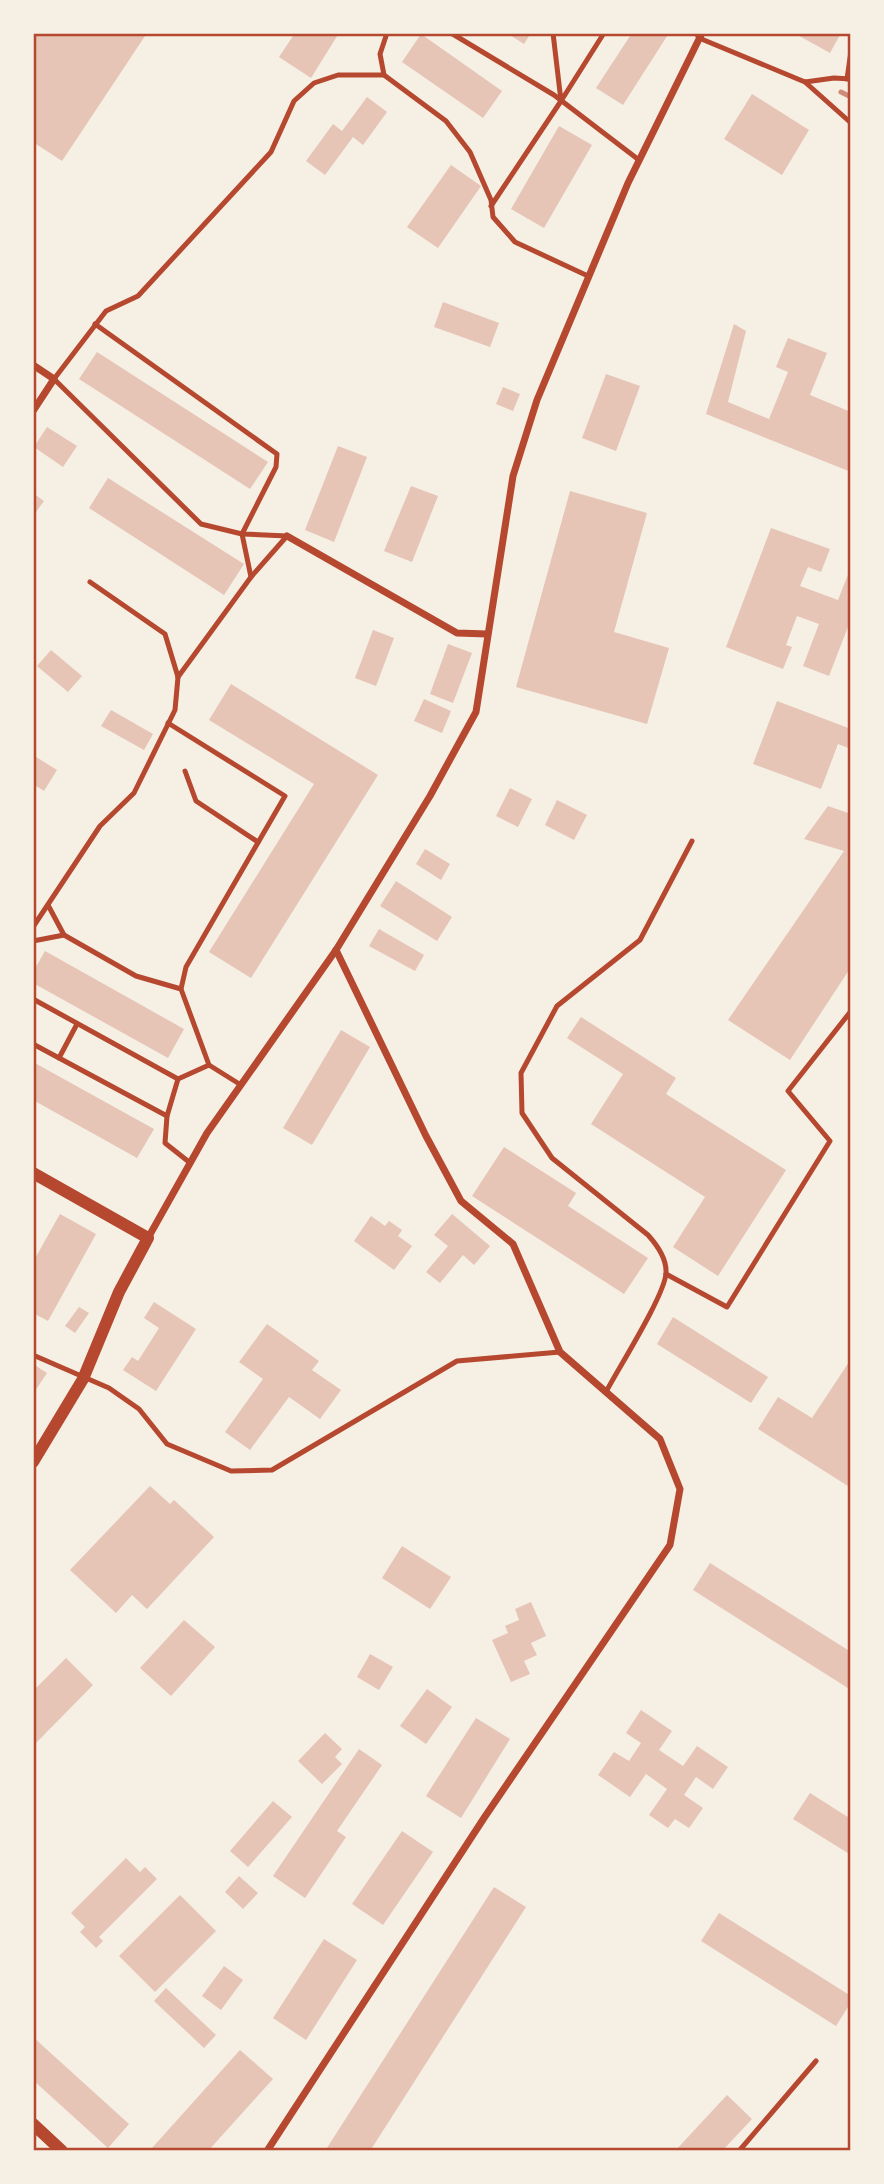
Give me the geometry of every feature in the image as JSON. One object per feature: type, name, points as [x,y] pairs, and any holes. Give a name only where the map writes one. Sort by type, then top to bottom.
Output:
[{"type":"street","points":[[33,1462],[83,1379],[119,1292],[189,1162],[336,950],[430,796],[476,712],[513,476],[537,400],[639,160],[699,35]]},
{"type":"street","points":[[33,365],[54,379],[33,411]]},
{"type":"street","points":[[287,536],[457,633],[487,634]]},
{"type":"street","points":[[267,2151],[477,1829],[670,1545],[680,1489],[660,1440],[560,1352],[513,1244],[461,1201],[426,1136],[336,950]]},
{"type":"street","points":[[33,1172],[148,1238]]},
{"type":"street","points":[[33,2124],[62,2151]]},
{"type":"lane","points":[[384,75],[380,54],[387,33]]},
{"type":"lane","points":[[451,33],[561,101],[639,160]]},
{"type":"lane","points":[[553,33],[561,101]]},
{"type":"lane","points":[[491,206],[604,33]]},
{"type":"lane","points":[[699,35],[806,82],[851,123]]},
{"type":"lane","points":[[806,82],[849,79],[851,51]]},
{"type":"lane","points":[[287,536],[242,534],[201,524],[54,379],[106,311],[138,296],[271,152],[294,101],[314,83],[338,75],[384,75],[446,121],[470,152],[493,217],[514,243],[588,276]]},
{"type":"lane","points":[[95,324],[277,454],[276,467],[242,534],[251,577]]},
{"type":"lane","points":[[178,677],[251,577],[287,536]]},
{"type":"lane","points":[[33,927],[100,826],[134,793],[175,710],[178,677],[165,634],[90,582]]},
{"type":"lane","points":[[168,723],[285,796],[186,967],[181,989],[209,1065],[241,1085]]},
{"type":"lane","points":[[185,771],[196,802],[258,842]]},
{"type":"lane","points":[[606,1392],[652,1309],[666,1274],[660,1248],[648,1235],[552,1158],[522,1113],[521,1073],[557,1006],[640,940],[692,841]]},
{"type":"lane","points":[[48,905],[65,935],[136,976],[181,989]]},
{"type":"lane","points":[[33,941],[65,935]]},
{"type":"lane","points":[[33,999],[178,1079]]},
{"type":"lane","points":[[666,1274],[727,1307],[830,1141],[788,1091],[851,1011]]},
{"type":"lane","points":[[59,1058],[77,1024]]},
{"type":"lane","points":[[33,1044],[167,1116]]},
{"type":"lane","points":[[189,1162],[165,1143],[167,1116],[178,1079],[209,1065]]},
{"type":"lane","points":[[33,1355],[83,1379],[109,1388],[139,1409],[167,1444],[231,1471],[272,1469],[457,1361],[560,1352]]},
{"type":"lane","points":[[739,2151],[816,2061]]},
{"type":"building","points":[[33,33],[147,33],[62,161],[33,142]]},
{"type":"building","points":[[295,33],[339,33],[311,78],[279,57]]},
{"type":"building","points":[[507,33],[531,33],[524,44]]},
{"type":"building","points":[[632,33],[669,33],[623,105],[596,88]]},
{"type":"building","points":[[794,33],[841,33],[830,53]]},
{"type":"building","points":[[421,34],[502,91],[483,118],[402,62]]},
{"type":"building","points":[[752,94],[809,130],[782,175],[724,139]]},
{"type":"building","points":[[367,97],[387,112],[363,145],[353,137],[325,175],[306,161],[333,124],[342,131]]},
{"type":"building","points":[[559,126],[592,145],[544,228],[511,209]]},
{"type":"building","points":[[451,165],[481,186],[438,248],[407,227]]},
{"type":"building","points":[[443,302],[499,323],[490,347],[434,327]]},
{"type":"building","points":[[734,324],[746,331],[728,402],[769,419],[788,372],[776,367],[788,338],[827,353],[810,395],[851,412],[851,472],[706,414]]},
{"type":"building","points":[[97,352],[268,462],[250,489],[79,379]]},
{"type":"building","points":[[606,374],[640,386],[616,451],[582,438]]},
{"type":"building","points":[[503,387],[520,394],[513,411],[496,404]]},
{"type":"building","points":[[47,427],[77,446],[63,467],[34,447]]},
{"type":"building","points":[[338,446],[367,457],[334,542],[305,530]]},
{"type":"building","points":[[108,478],[244,564],[224,595],[89,508]]},
{"type":"building","points":[[411,486],[438,496],[412,562],[384,551]]},
{"type":"building","points":[[570,491],[647,513],[614,632],[669,648],[647,724],[516,687]]},
{"type":"building","points":[[33,493],[44,501],[33,516]]},
{"type":"building","points":[[771,528],[830,549],[821,572],[808,567],[800,586],[838,600],[851,567],[851,619],[829,676],[803,666],[819,624],[797,616],[786,645],[792,647],[783,669],[726,647]]},
{"type":"building","points":[[373,630],[394,638],[376,686],[355,678]]},
{"type":"building","points":[[448,644],[472,653],[453,703],[430,694]]},
{"type":"building","points":[[51,650],[82,676],[68,692],[37,666]]},
{"type":"building","points":[[231,684],[378,775],[251,978],[209,952],[314,784],[209,720]]},
{"type":"building","points":[[424,699],[451,711],[442,733],[414,721]]},
{"type":"building","points":[[777,701],[851,729],[851,749],[838,744],[821,789],[753,764]]},
{"type":"building","points":[[111,710],[153,734],[144,750],[101,726]]},
{"type":"building","points":[[33,755],[57,770],[44,791],[33,784]]},
{"type":"building","points":[[510,788],[532,799],[518,827],[496,816]]},
{"type":"building","points":[[557,800],[587,815],[574,840],[545,825]]},
{"type":"building","points":[[828,806],[851,814],[851,967],[790,1060],[728,1020],[844,851],[804,839]]},
{"type":"building","points":[[425,849],[450,864],[441,880],[416,864]]},
{"type":"building","points":[[396,881],[452,917],[437,941],[380,906]]},
{"type":"building","points":[[379,929],[424,955],[415,971],[369,946]]},
{"type":"building","points":[[45,951],[184,1029],[168,1058],[33,983],[33,972]]},
{"type":"building","points":[[581,1017],[676,1078],[666,1094],[786,1170],[718,1276],[673,1247],[705,1197],[591,1124],[623,1074],[567,1038]]},
{"type":"building","points":[[341,1030],[370,1047],[312,1145],[283,1128]]},
{"type":"building","points":[[33,1062],[154,1129],[137,1158],[33,1100]]},
{"type":"building","points":[[504,1147],[576,1193],[568,1206],[648,1258],[624,1294],[472,1196]]},
{"type":"building","points":[[60,1214],[96,1234],[48,1321],[33,1313],[33,1262]]},
{"type":"building","points":[[452,1214],[490,1246],[474,1265],[463,1255],[440,1283],[426,1272],[448,1246],[434,1235]]},
{"type":"building","points":[[371,1216],[385,1226],[389,1221],[402,1230],[398,1236],[412,1246],[394,1270],[354,1241]]},
{"type":"building","points":[[154,1302],[196,1329],[156,1391],[123,1370],[132,1357],[138,1361],[159,1328],[144,1318]]},
{"type":"building","points":[[79,1307],[89,1313],[75,1333],[65,1326]]},
{"type":"building","points":[[673,1317],[768,1377],[751,1403],[657,1344]]},
{"type":"building","points":[[267,1324],[319,1361],[312,1370],[341,1390],[320,1419],[289,1397],[250,1450],[225,1432],[263,1379],[239,1362]]},
{"type":"building","points":[[851,1359],[851,1488],[758,1429],[778,1397],[812,1418]]},
{"type":"building","points":[[33,1364],[47,1373],[33,1394]]},
{"type":"building","points":[[150,1486],[170,1504],[174,1500],[214,1537],[147,1609],[132,1595],[116,1613],[70,1570]]},
{"type":"building","points":[[402,1546],[451,1577],[430,1609],[382,1578]]},
{"type":"building","points":[[710,1563],[851,1652],[851,1690],[693,1590]]},
{"type":"building","points":[[531,1602],[546,1636],[531,1643],[537,1655],[524,1661],[530,1674],[511,1682],[492,1640],[508,1633],[505,1626],[519,1620],[515,1609]]},
{"type":"building","points":[[184,1620],[215,1647],[171,1696],[140,1668]]},
{"type":"building","points":[[370,1654],[393,1667],[379,1690],[357,1677]]},
{"type":"building","points":[[66,1658],[93,1685],[33,1746],[33,1691]]},
{"type":"building","points":[[427,1689],[452,1707],[426,1744],[400,1726]]},
{"type":"building","points":[[641,1710],[672,1731],[659,1750],[683,1766],[697,1746],[728,1767],[713,1789],[696,1777],[684,1795],[703,1808],[689,1828],[675,1819],[668,1828],[649,1815],[667,1789],[646,1774],[630,1797],[598,1775],[614,1752],[629,1761],[641,1743],[626,1733]]},
{"type":"building","points":[[476,1718],[510,1739],[461,1818],[426,1796]]},
{"type":"building","points":[[325,1733],[342,1749],[335,1757],[342,1764],[322,1784],[298,1761]]},
{"type":"building","points":[[359,1749],[382,1765],[337,1831],[346,1837],[305,1898],[273,1876]]},
{"type":"building","points":[[810,1793],[851,1819],[851,1855],[793,1819]]},
{"type":"building","points":[[273,1801],[292,1817],[248,1867],[230,1851]]},
{"type":"building","points":[[402,1831],[433,1852],[383,1925],[352,1904]]},
{"type":"building","points":[[126,1858],[140,1872],[145,1867],[157,1879],[99,1937],[103,1941],[96,1948],[80,1932],[85,1927],[71,1913]]},
{"type":"building","points":[[239,1876],[258,1893],[243,1909],[225,1892]]},
{"type":"building","points":[[494,1887],[526,1907],[370,2151],[325,2151]]},
{"type":"building","points":[[180,1895],[216,1931],[155,1992],[119,1956]]},
{"type":"building","points":[[719,1913],[851,1996],[851,2002],[836,2026],[701,1941]]},
{"type":"building","points":[[324,1939],[357,1960],[306,2040],[273,2018]]},
{"type":"building","points":[[224,1966],[243,1980],[221,2010],[202,1996]]},
{"type":"building","points":[[166,1988],[216,2035],[204,2048],[154,2001]]},
{"type":"building","points":[[33,2037],[129,2124],[108,2148],[33,2080]]},
{"type":"building","points":[[240,2050],[273,2079],[208,2151],[154,2151],[152,2148]]},
{"type":"building","points":[[727,2095],[752,2119],[722,2151],[675,2151]]},
{"type":"railway","points":[[841,92],[851,97]]}]
